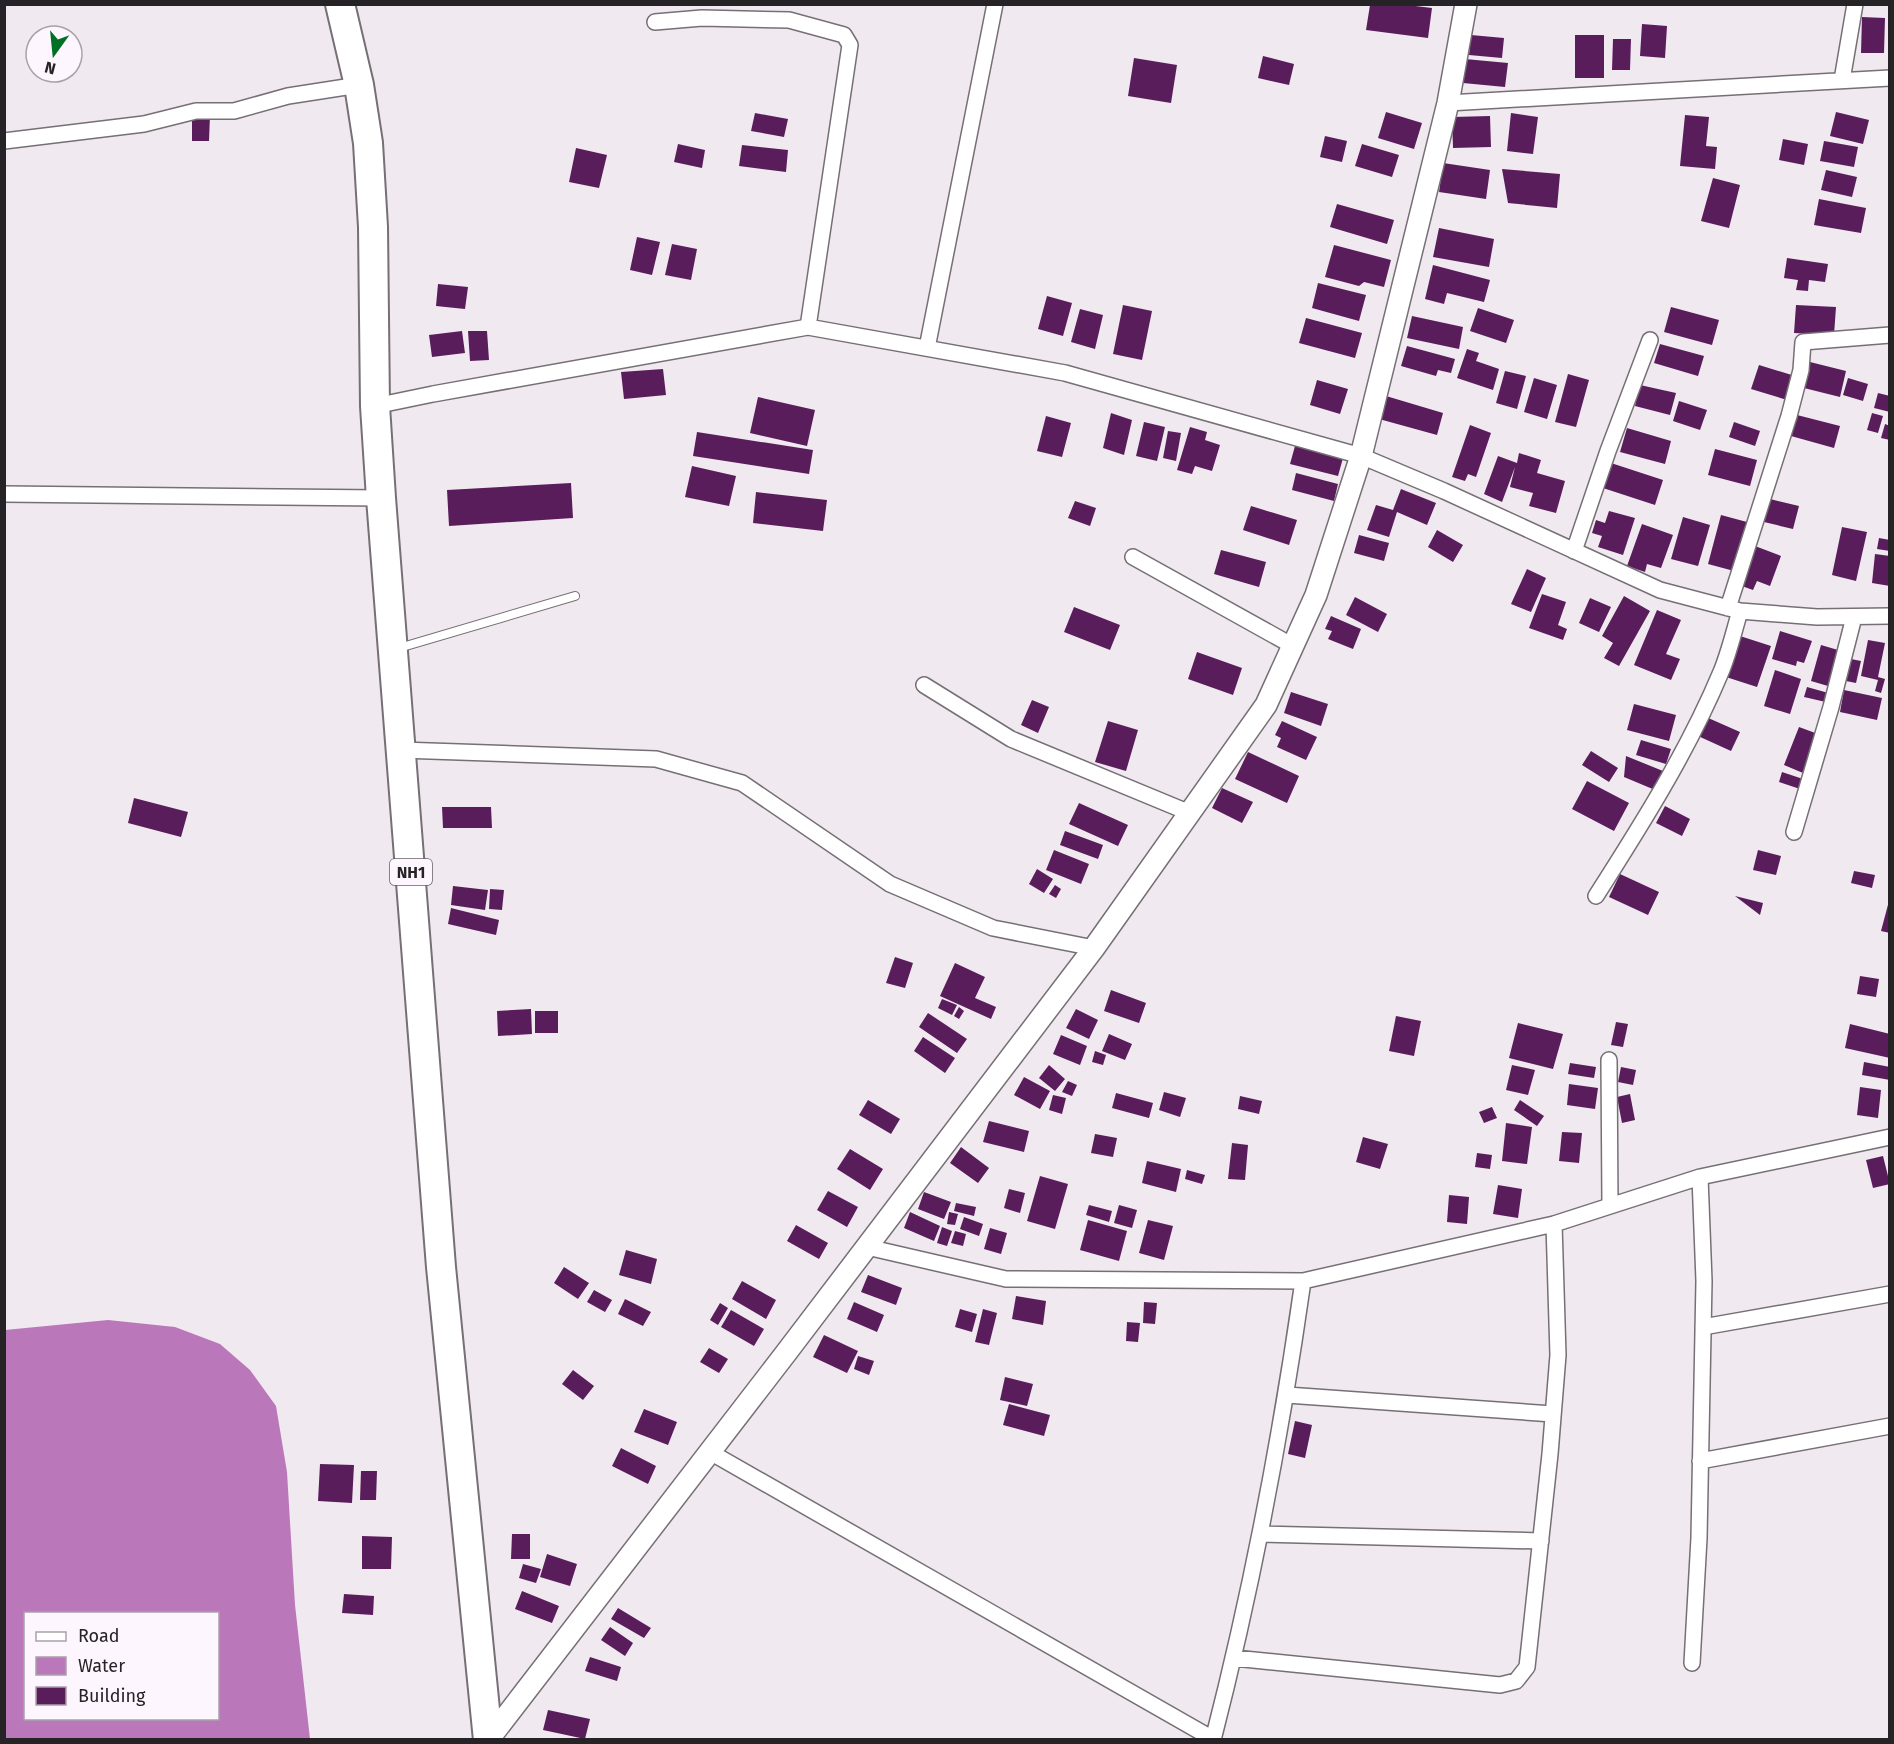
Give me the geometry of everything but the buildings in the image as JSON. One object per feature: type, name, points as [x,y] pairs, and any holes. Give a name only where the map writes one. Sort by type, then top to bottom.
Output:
[{"type":"highway","name":"NH1","points":[[340,4],[359,85],[368,143],[373,227],[375,406],[381,498],[441,1267],[488,1740]]},
{"type":"street","points":[[927,348],[995,4]]},
{"type":"street","points":[[488,1740],[1094,948],[1266,705],[1316,595],[1361,456],[1448,102],[1466,4]]},
{"type":"street","points":[[1842,80],[1855,4]]},
{"type":"street","points":[[655,22],[704,11],[789,20],[844,35],[850,45],[808,327]]},
{"type":"street","points":[[1448,102],[1890,78]]},
{"type":"street","points":[[4,141],[144,124],[196,111],[234,111],[288,96],[359,85]]},
{"type":"street","points":[[375,406],[808,327],[1065,373],[1361,456],[1444,491],[1660,590],[1734,610],[1817,617],[1890,616]]},
{"type":"street","points":[[1596,896],[1660,794],[1721,671],[1734,610],[1801,370],[1803,342],[1890,335]]},
{"type":"street","points":[[1574,551],[1608,451],[1650,340]]},
{"type":"street","points":[[4,494],[381,498]]},
{"type":"street","points":[[1133,557],[1293,646]]},
{"type":"street","points":[[1794,832],[1831,707],[1854,617]]},
{"type":"street","points":[[924,685],[1011,739],[1190,813]]},
{"type":"street","points":[[401,750],[656,759],[742,783],[890,884],[993,928],[1094,948]]},
{"type":"street","points":[[1609,1060],[1610,1206]]},
{"type":"street","points":[[867,1247],[1006,1279],[1303,1281],[1554,1224],[1700,1178],[1890,1137]]},
{"type":"street","points":[[1692,1663],[1699,1538],[1704,1281],[1700,1178]]},
{"type":"street","points":[[1234,1658],[1500,1685],[1516,1681],[1527,1667],[1558,1355],[1554,1224]]},
{"type":"street","points":[[710,1452],[1213,1739],[1262,1534],[1287,1395],[1303,1281]]},
{"type":"street","points":[[1703,1327],[1890,1294]]},
{"type":"street","points":[[1287,1395],[1553,1414]]},
{"type":"street","points":[[1700,1461],[1890,1426]]},
{"type":"street","points":[[1262,1534],[1541,1541]]},
{"type":"lane","points":[[393,650],[575,596]]},
{"type":"water","points":[[108,1320],[175,1327],[220,1344],[250,1370],[276,1406],[287,1472],[295,1605],[310,1739],[5,1739],[5,1330]]}]
